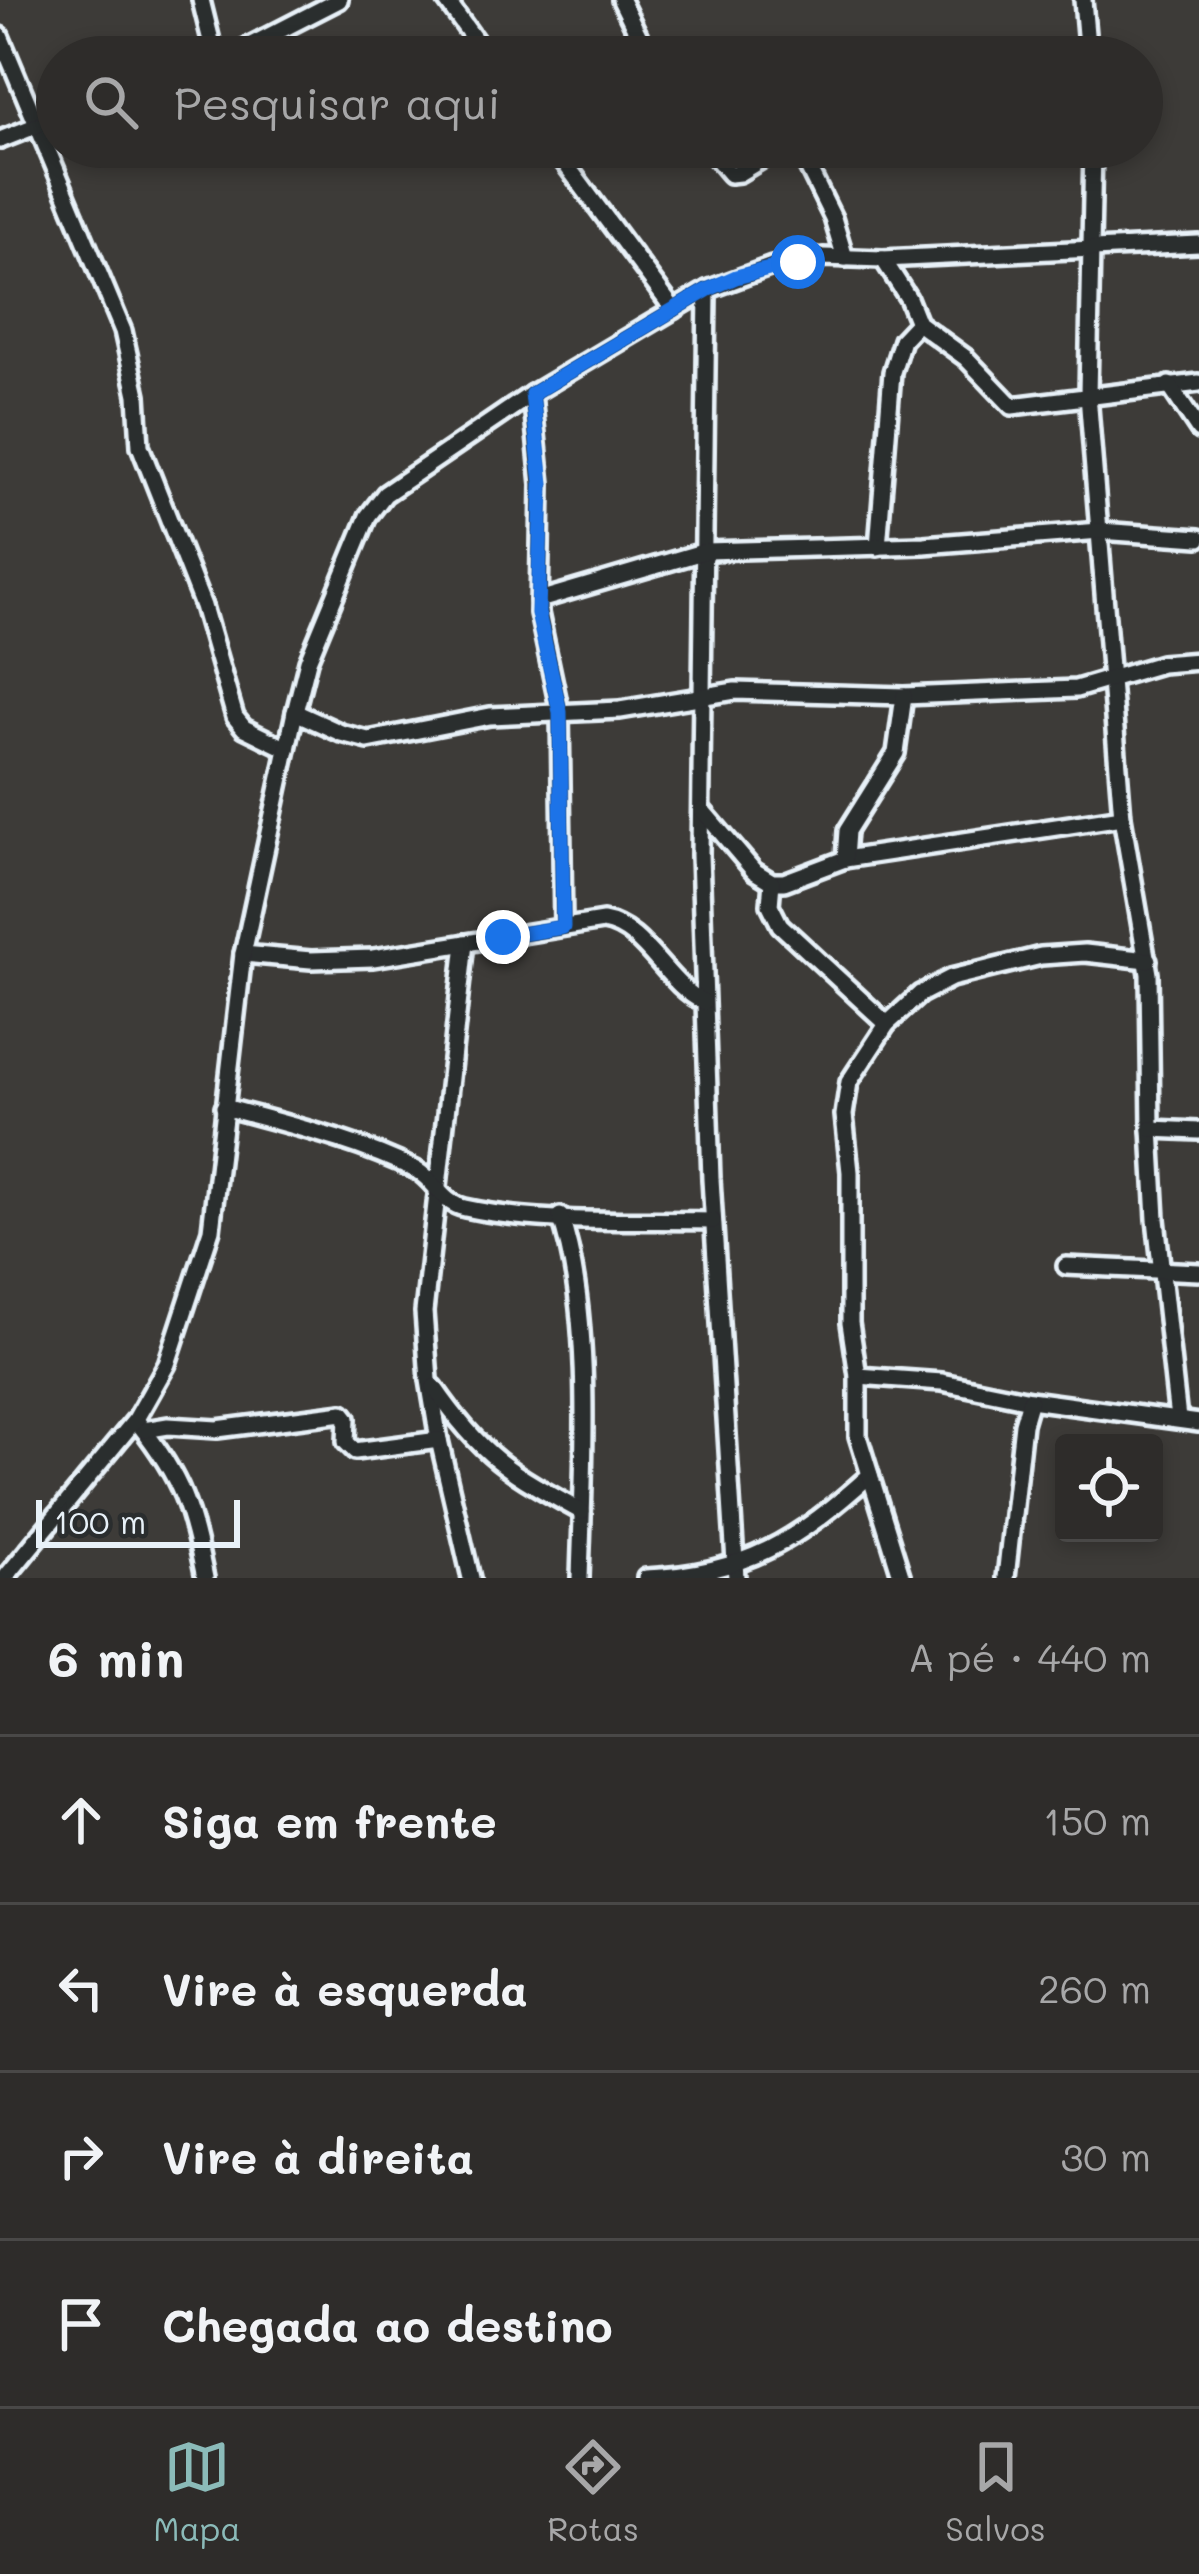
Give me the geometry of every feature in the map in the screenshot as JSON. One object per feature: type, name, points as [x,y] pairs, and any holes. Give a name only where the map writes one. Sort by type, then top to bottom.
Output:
[{"type":"street","points":[[201,0],[210,36]]},
{"type":"street","points":[[269,36],[339,0]]},
{"type":"street","points":[[446,0],[472,36]]},
{"type":"street","points":[[621,0],[639,36]]},
{"type":"street","points":[[1083,0],[1086,36]]},
{"type":"street","points":[[0,36],[36,120]]},
{"type":"street","points":[[0,140],[36,126]]},
{"type":"street","points":[[60,168],[80,235],[123,331],[137,394],[140,446],[203,606],[235,717],[244,728],[287,748]]},
{"type":"street","points":[[569,168],[674,310]]},
{"type":"street","points":[[808,168],[845,258]]},
{"type":"street","points":[[1093,168],[1088,395],[1122,817],[1148,959],[1150,1129],[1178,1419]]},
{"type":"street","points":[[5,1578],[140,1425],[167,1364],[208,1243],[243,954],[295,712],[308,662],[368,516],[386,494],[532,394],[707,290],[772,266],[823,257],[883,259],[1199,244]]},
{"type":"street","points":[[883,259],[918,323],[966,358],[1012,406],[1199,383]]},
{"type":"street","points":[[707,290],[706,551],[699,697],[704,1002],[734,1572]]},
{"type":"street","points":[[878,547],[892,371],[902,340],[918,323]]},
{"type":"street","points":[[1168,386],[1199,430]]},
{"type":"street","points":[[532,394],[542,484],[541,626],[556,677],[560,712],[563,927]]},
{"type":"street","points":[[539,600],[706,551],[878,547],[1100,531],[1199,538]]},
{"type":"street","points":[[295,712],[368,740],[490,716],[620,710],[735,691],[904,696],[1037,692],[1113,681],[1161,664],[1199,661]]},
{"type":"street","points":[[845,859],[848,831],[896,753],[904,696]]},
{"type":"street","points":[[702,810],[754,871],[772,882],[810,875],[845,859],[1122,817]]},
{"type":"street","points":[[772,882],[770,905],[780,926],[887,1024]]},
{"type":"street","points":[[243,954],[346,959],[603,921],[619,923],[675,985],[704,1002]]},
{"type":"street","points":[[465,944],[424,1312],[439,1440],[471,1578]]},
{"type":"street","points":[[902,1578],[858,1436],[844,1099],[867,1051],[887,1024],[936,986],[1010,962],[1085,953],[1148,959]]},
{"type":"street","points":[[224,1107],[344,1140],[388,1158],[422,1173],[438,1193],[463,1208],[713,1221]]},
{"type":"street","points":[[1150,1129],[1199,1131]]},
{"type":"street","points":[[560,1216],[572,1258],[579,1323],[580,1578]]},
{"type":"street","points":[[1066,1266],[1199,1272]]},
{"type":"street","points":[[858,1376],[942,1382],[1199,1424]]},
{"type":"street","points":[[429,1380],[481,1449],[507,1471],[582,1512]]},
{"type":"street","points":[[1006,1578],[1023,1424],[1030,1400]]},
{"type":"street","points":[[140,1425],[217,1429],[343,1413],[346,1442],[355,1451],[439,1440]]},
{"type":"street","points":[[140,1425],[178,1477],[205,1578]]},
{"type":"street","points":[[646,1578],[734,1572],[810,1527],[870,1475]]},
{"type":"route","points":[[503,937],[563,927],[560,712],[556,677],[538,613],[542,484],[532,394],[707,290],[736,277],[798,262]]}]
